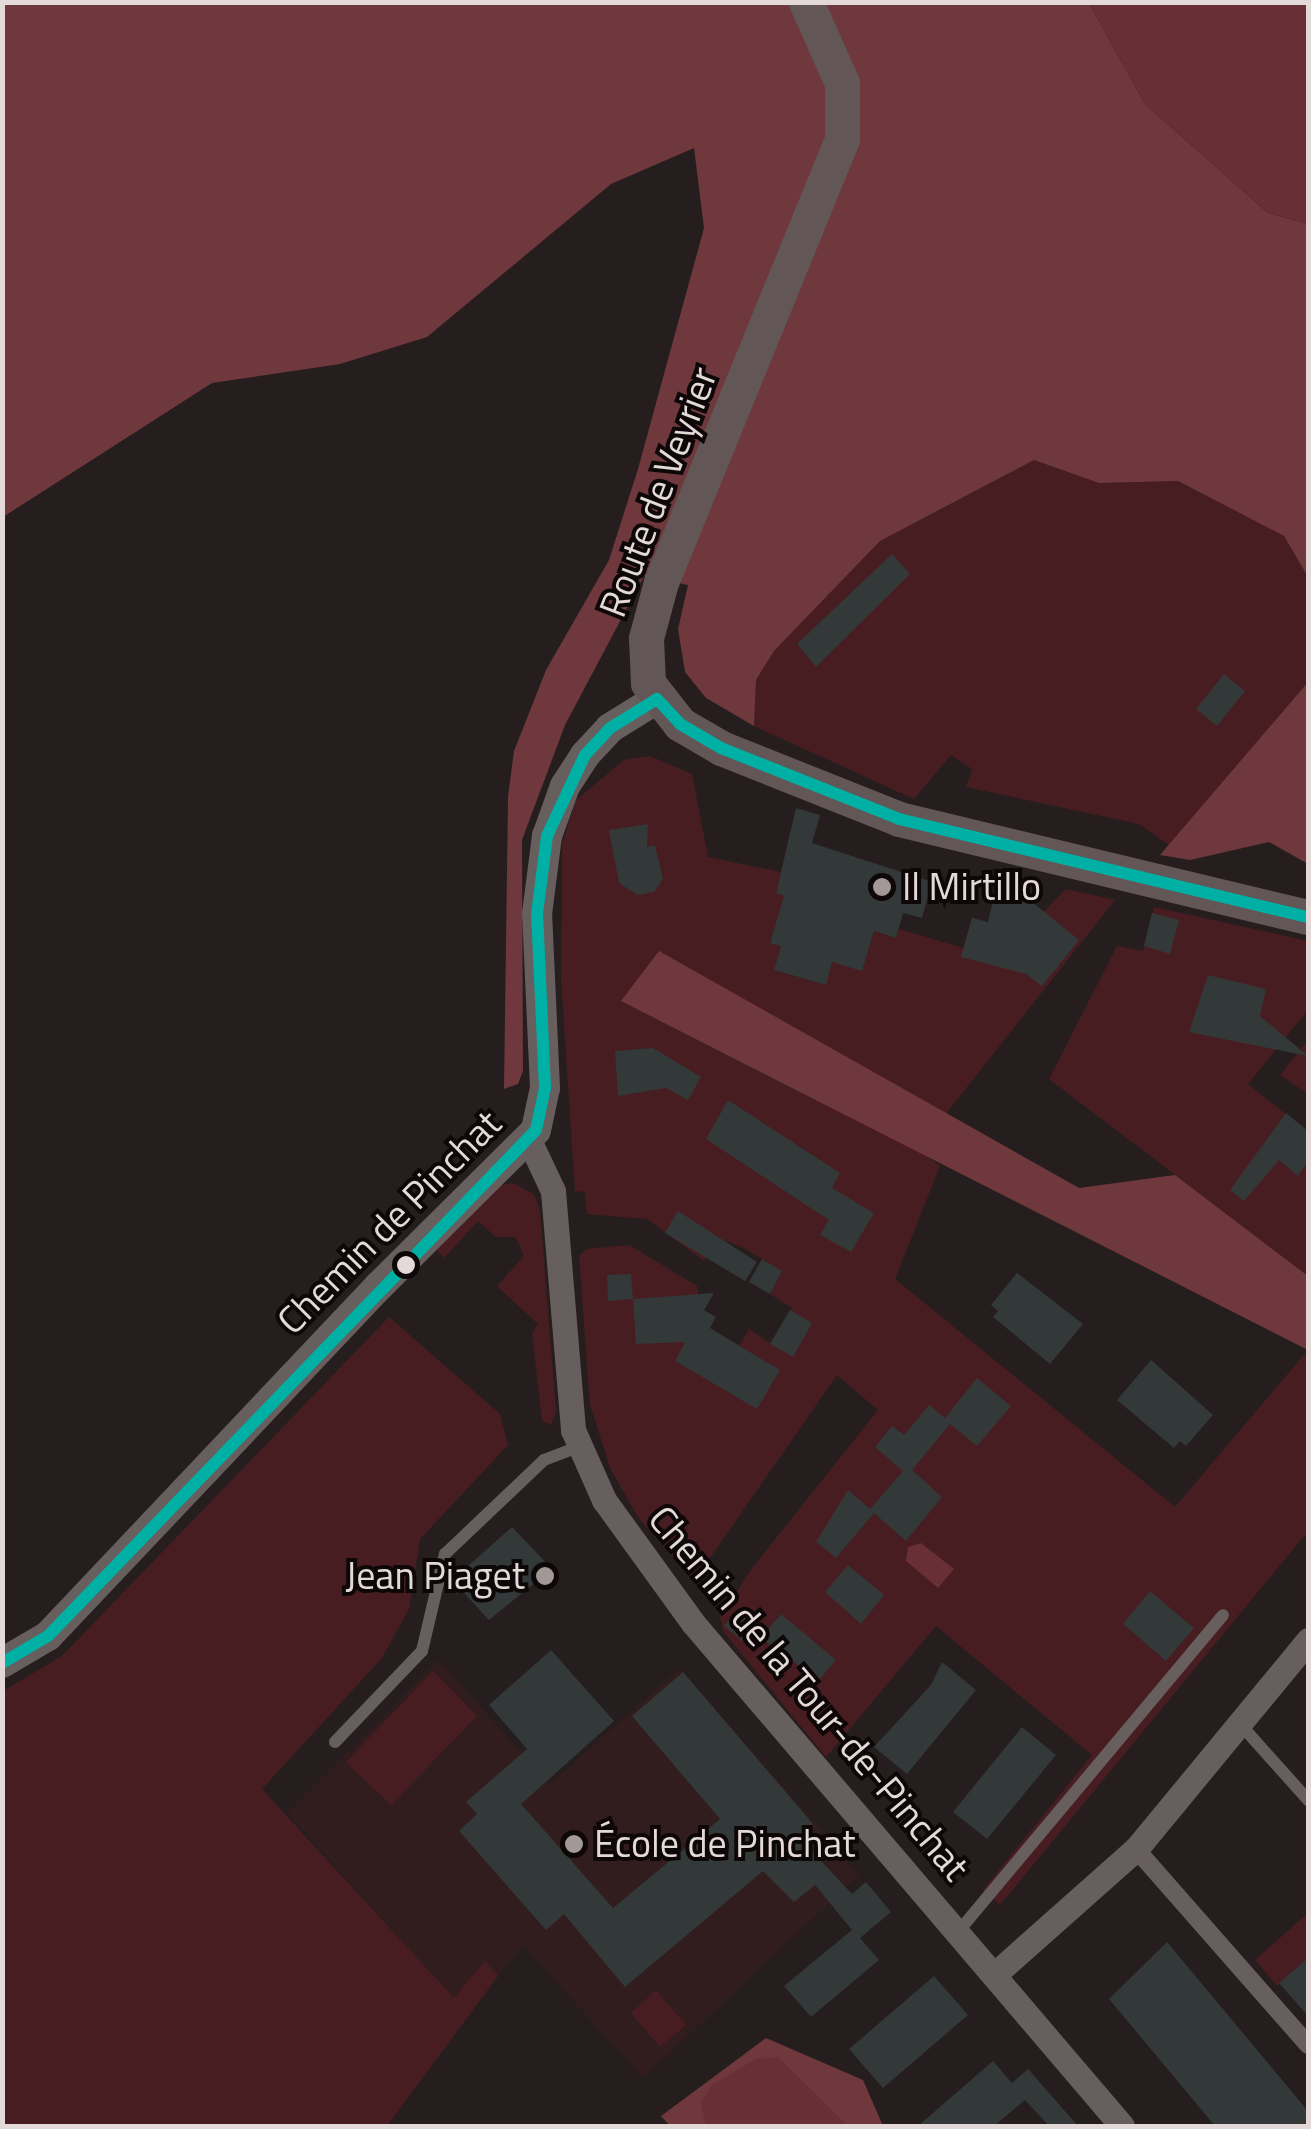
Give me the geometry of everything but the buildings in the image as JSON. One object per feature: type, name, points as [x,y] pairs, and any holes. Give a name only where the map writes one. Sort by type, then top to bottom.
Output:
[{"type":"main road","name":"Route de Veyrier","points":[[657,699],[645,654],[661,582],[842,139],[842,83],[806,2]]},
{"type":"main road","points":[[657,699],[680,724],[721,748],[899,819],[1064,864],[1308,918]]},
{"type":"street","name":"Chemin de Pinchat","points":[[2,1663],[48,1636],[402,1262],[529,1140],[541,1119],[545,1088],[538,914],[547,836],[584,755],[610,728],[657,699]]},
{"type":"street","name":"Chemin de la Tour-de-Pinchat","points":[[529,1140],[553,1192],[578,1447],[604,1500],[693,1623],[1122,2126]]},
{"type":"street","points":[[994,1974],[1136,1850],[1308,1640]]},
{"type":"street","points":[[1136,1850],[1308,2045]]},
{"type":"lane","points":[[335,1742],[422,1651],[444,1554],[544,1460],[578,1447]]},
{"type":"lane","points":[[958,1932],[1223,1615]]},
{"type":"lane","points":[[1241,1724],[1308,1800]]},
{"type":"shaded area","points":[[3,3],[1089,3],[1145,104],[1268,213],[1308,224],[1308,577],[1284,536],[1178,481],[1099,483],[1034,460],[880,541],[774,651],[756,680],[754,726],[706,698],[685,672],[678,629],[688,585],[644,576],[565,725],[522,840],[523,1071],[518,1084],[504,1089],[508,797],[514,751],[546,670],[609,560],[638,469],[704,228],[694,148],[611,184],[427,337],[340,364],[212,383],[3,517]]},
{"type":"shaded area","points":[[1089,3],[1308,3],[1308,224],[1268,213],[1145,104]]},
{"type":"shaded area","points":[[1034,460],[1099,483],[1178,481],[1284,536],[1308,577],[1308,682],[1169,845],[1139,824],[966,787],[972,769],[951,755],[914,799],[754,726],[756,680],[774,651],[880,541]]},
{"type":"shaded area","points":[[1308,682],[1308,864],[1269,842],[1190,860],[1160,855]]},
{"type":"shaded area","points":[[650,756],[692,774],[708,857],[781,872],[776,893],[785,896],[770,942],[781,946],[774,970],[825,985],[832,962],[862,970],[874,931],[896,938],[899,929],[963,948],[972,918],[1023,933],[1066,889],[1115,900],[918,1149],[940,1166],[895,1279],[1175,1507],[1308,1350],[1308,1539],[1304,1536],[1000,1905],[983,1890],[1092,1755],[936,1626],[826,1757],[723,1631],[720,1617],[753,1567],[878,1410],[837,1375],[694,1581],[638,1517],[611,1470],[590,1405],[579,1256],[587,1249],[629,1245],[697,1286],[716,1385],[749,1329],[770,1343],[792,1308],[770,1294],[782,1271],[742,1247],[718,1238],[704,1261],[647,1219],[587,1214],[585,1192],[575,1191],[561,980],[562,844],[576,800],[624,760]]},
{"type":"shaded area","points":[[1154,907],[1308,941],[1308,1010],[1248,1084],[1308,1132],[1308,1276],[1049,1079],[1117,946],[1143,951]]},
{"type":"shaded area","points":[[659,951],[1079,1188],[1175,1175],[1308,1276],[1308,1350],[621,1001]]},
{"type":"shaded area","points":[[1308,1040],[1308,1094],[1280,1075]]},
{"type":"shaded area","points":[[513,1183],[534,1194],[540,1211],[556,1411],[551,1425],[542,1421],[532,1333],[538,1324],[497,1286],[524,1256],[516,1237],[496,1237],[478,1221],[444,1258],[434,1248],[497,1186]]},
{"type":"shaded area","points":[[389,1317],[500,1414],[508,1445],[420,1539],[409,1609],[382,1658],[262,1789],[454,1998],[485,1961],[498,1976],[387,2126],[3,2126],[3,1691],[62,1656]]},
{"type":"shaded area","points":[[921,1543],[954,1569],[938,1588],[906,1561],[908,1547]]},
{"type":"shaded area","name":"École de Pinchat","points":[[439,1660],[549,1785],[680,1668],[859,1875],[643,2078],[523,1945],[498,1976],[485,1962],[454,1999],[287,1813]]},
{"type":"shaded area","points":[[433,1671],[477,1716],[391,1805],[346,1762]]},
{"type":"shaded area","points":[[1308,1913],[1308,1958],[1277,1986],[1255,1960]]},
{"type":"shaded area","points":[[656,1990],[686,2025],[660,2047],[631,2013]]},
{"type":"shaded area","points":[[766,2038],[863,2080],[883,2126],[670,2126],[661,2116]]},
{"type":"shaded area","points":[[778,2057],[848,2126],[706,2126],[701,2103],[712,2085],[756,2059]]},
{"type":"transit line","points":[[657,699],[680,724],[721,748],[899,819],[1308,917]]},
{"type":"transit line","points":[[2,1663],[48,1636],[536,1130],[545,1088],[537,914],[547,836],[585,755],[610,728],[657,699]]},
{"type":"place","name":"Il Mirtillo","points":[[882,887]]},
{"type":"place","name":"Jean Piaget","points":[[545,1576]]},
{"type":"place","name":"École de Pinchat","points":[[574,1844]]}]
